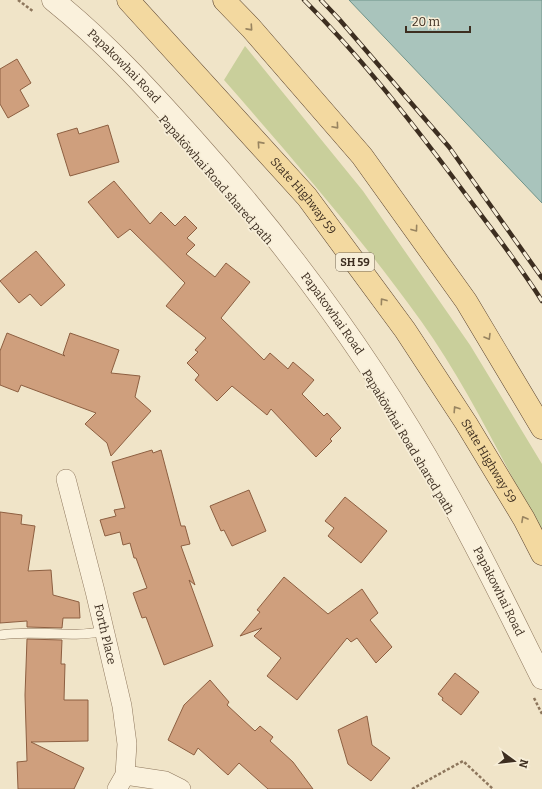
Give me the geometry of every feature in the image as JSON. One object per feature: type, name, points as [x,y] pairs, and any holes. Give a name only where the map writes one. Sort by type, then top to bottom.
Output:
[{"type":"main road","name":"State Highway 59","points":[[128,0],[307,197],[405,330],[466,423],[524,519],[542,554]]},
{"type":"main road","points":[[224,0],[362,156],[466,301],[542,428]]},
{"type":"street","name":"Papakowhai Road","points":[[53,0],[71,14],[118,59],[224,174],[330,309],[385,390],[442,484],[470,534],[537,686]]},
{"type":"street","name":"Forth Place","points":[[66,479],[122,706],[127,744],[121,782]]},
{"type":"street","points":[[121,782],[165,781],[181,789]]},
{"type":"lane","points":[[0,635],[18,632],[55,635],[86,635],[104,631]]},
{"type":"path","points":[[18,0],[36,14]]},
{"type":"path","points":[[537,686],[542,714]]},
{"type":"path","points":[[412,789],[463,761],[493,789]]},
{"type":"green space","points":[[245,46],[363,191],[470,345],[542,464],[542,533],[470,398],[421,321],[350,228],[224,80]]},
{"type":"water","points":[[349,0],[542,0],[542,203]]},
{"type":"building","points":[[17,59],[31,83],[20,90],[29,106],[8,118],[0,104],[0,69]]},
{"type":"building","points":[[108,125],[119,162],[70,176],[57,134],[77,128],[79,134]]},
{"type":"building","points":[[114,181],[150,224],[161,212],[175,226],[185,216],[197,228],[187,238],[195,245],[186,254],[215,277],[226,263],[250,282],[221,318],[264,360],[270,353],[288,369],[293,362],[314,380],[302,394],[324,416],[327,413],[341,428],[330,439],[332,441],[316,457],[271,409],[267,415],[232,386],[217,401],[195,380],[199,375],[187,363],[198,352],[195,350],[206,338],[166,306],[185,283],[130,229],[118,238],[88,202]]},
{"type":"building","points":[[36,251],[65,285],[41,306],[30,294],[19,303],[0,281]]},
{"type":"building","points":[[7,333],[65,356],[63,354],[70,333],[119,350],[111,373],[140,376],[135,397],[151,411],[111,456],[107,443],[85,424],[96,413],[21,385],[18,392],[0,385],[0,351]]},
{"type":"building","points":[[152,450],[153,453],[161,450],[181,526],[185,526],[190,544],[181,546],[195,585],[189,580],[213,646],[164,665],[146,617],[142,618],[133,593],[147,588],[136,558],[134,558],[130,543],[123,545],[120,532],[105,536],[100,520],[116,516],[114,510],[125,508],[112,462]]},
{"type":"building","points":[[249,490],[266,531],[232,546],[224,530],[221,531],[210,506]]},
{"type":"building","points":[[345,497],[387,531],[361,563],[328,536],[334,528],[325,521]]},
{"type":"building","points":[[0,512],[22,515],[21,524],[35,526],[28,571],[51,570],[53,595],[79,602],[80,618],[63,618],[62,628],[27,627],[27,621],[0,623]]},
{"type":"building","points":[[284,577],[328,614],[362,589],[378,613],[370,620],[392,647],[376,663],[357,638],[351,642],[347,638],[297,700],[267,676],[281,658],[254,636],[262,628],[240,636],[260,612],[257,610]]},
{"type":"building","points":[[27,639],[62,640],[61,664],[65,664],[64,700],[88,700],[88,741],[31,742],[84,768],[74,789],[18,789],[17,762],[27,761],[25,695]]},
{"type":"building","points":[[455,673],[479,692],[461,715],[442,700],[443,698],[438,694]]},
{"type":"building","points":[[210,680],[229,702],[227,705],[255,731],[260,726],[273,737],[270,741],[293,762],[313,789],[268,789],[239,763],[228,775],[198,748],[194,755],[168,740],[184,705]]},
{"type":"building","points":[[367,716],[372,745],[390,758],[371,781],[348,764],[338,730]]},
{"type":"railway","points":[[304,0],[362,63],[435,153],[521,269],[542,301]]},
{"type":"railway","points":[[321,0],[449,147],[542,278]]}]
